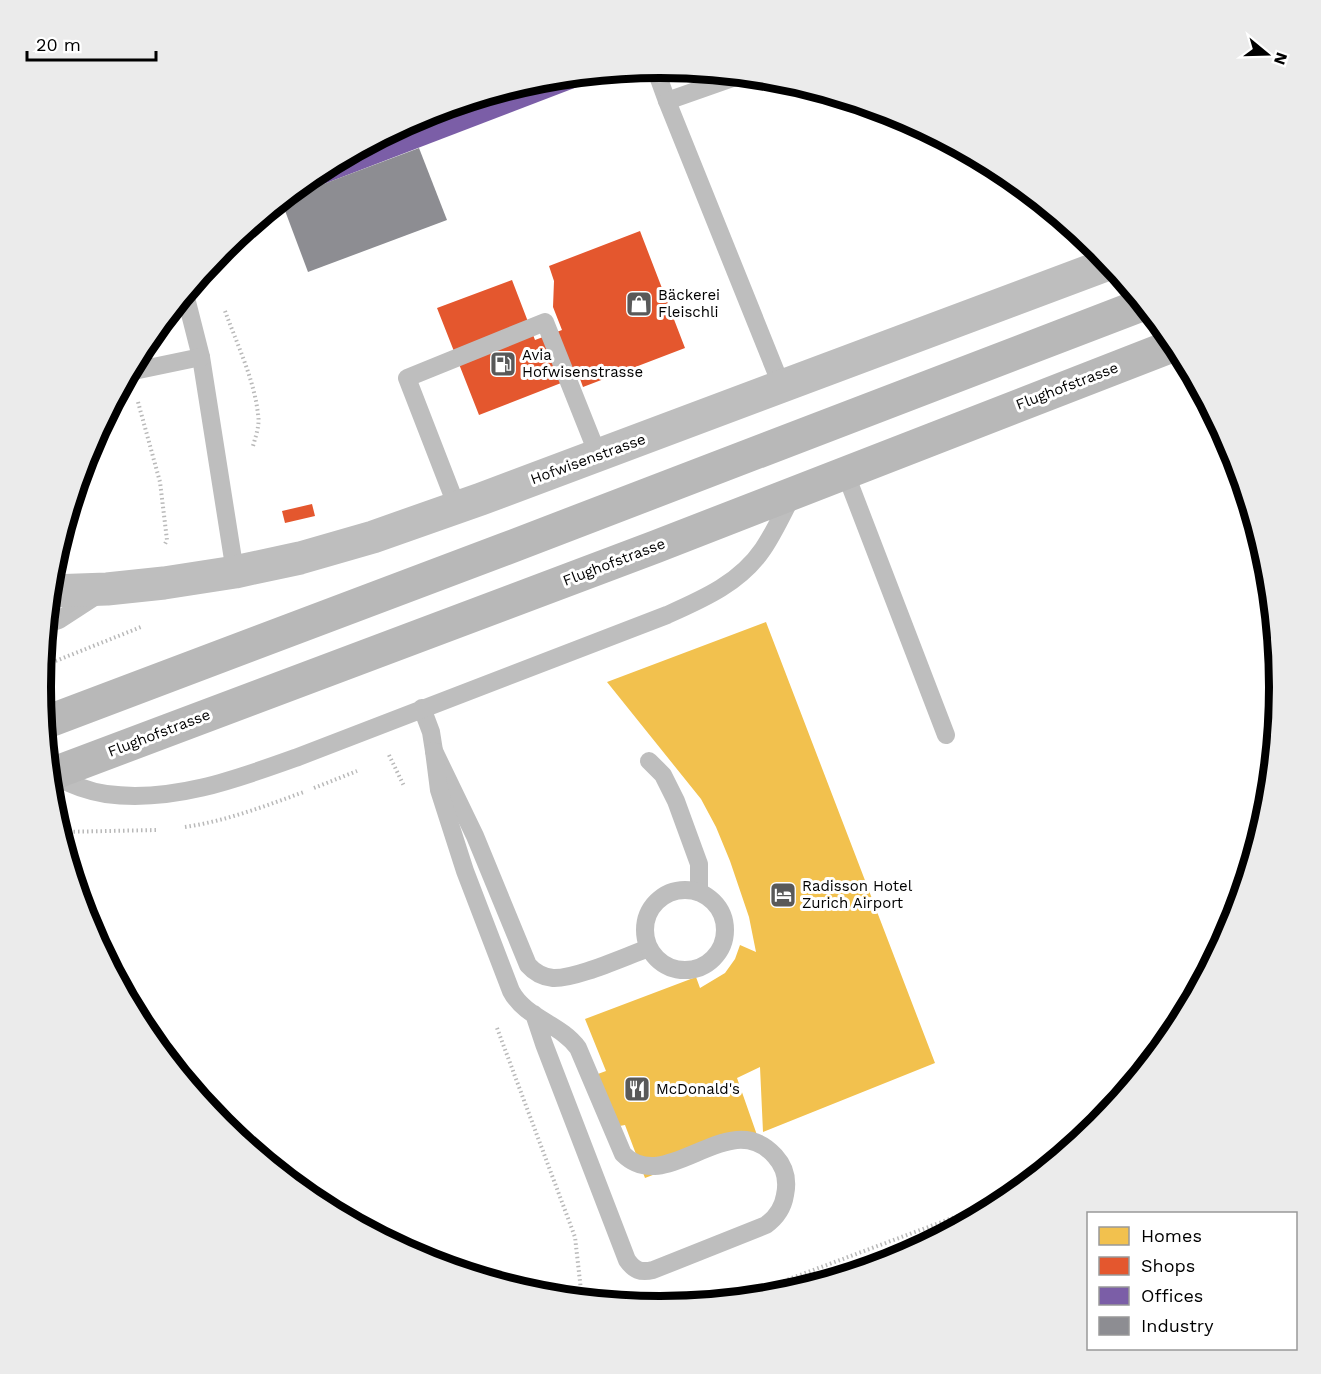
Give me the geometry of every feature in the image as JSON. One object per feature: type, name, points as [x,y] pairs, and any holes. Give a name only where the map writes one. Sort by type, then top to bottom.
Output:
[{"type":"main road","points":[[52,720],[1137,307]]},
{"type":"main road","name":"Flughofstrasse","points":[[57,771],[794,493],[1167,348]]},
{"type":"street","name":"Hofwisenstrasse","points":[[59,591],[107,589],[164,583],[235,572],[300,558],[352,543],[457,507],[783,387],[1101,267]]},
{"type":"lane","points":[[659,77],[783,387]]},
{"type":"lane","points":[[668,101],[723,81]]},
{"type":"lane","points":[[187,303],[201,357],[235,572]]},
{"type":"lane","points":[[457,507],[407,378],[545,322],[598,455]]},
{"type":"lane","points":[[141,370],[201,357]]},
{"type":"lane","points":[[845,472],[946,735]]},
{"type":"lane","points":[[58,778],[105,794],[137,796],[170,794],[239,778],[357,735],[667,615],[719,589],[745,570],[763,550],[794,493]]},
{"type":"lane","points":[[55,621],[107,589]]},
{"type":"lane","points":[[422,708],[435,751],[439,790],[465,871],[511,991],[519,1002],[566,1034],[578,1048],[619,1147],[627,1158],[637,1164],[651,1167],[731,1141],[750,1140],[758,1143],[776,1157],[785,1172],[784,1201],[774,1219],[766,1225],[653,1270],[645,1272],[634,1269],[627,1260],[534,1014]]},
{"type":"lane","points":[[435,751],[475,836],[522,955],[535,972],[551,978],[566,976],[593,969],[649,948]]},
{"type":"lane","points":[[649,761],[663,775],[676,801],[699,864],[699,892]]},
{"type":"lane","points":[[676,891],[699,892],[719,909],[724,921],[725,934],[722,946],[716,958],[699,968],[679,970],[667,966],[656,958],[649,948],[645,925],[649,913],[656,903],[676,891]]},
{"type":"path","points":[[212,275],[216,287]]},
{"type":"path","points":[[224,308],[251,384],[258,414],[258,431],[253,446]]},
{"type":"path","points":[[136,395],[160,482],[167,540],[160,552]]},
{"type":"path","points":[[52,663],[146,625]]},
{"type":"path","points":[[769,1287],[972,1211]]},
{"type":"building: Homes","points":[[766,622],[935,1063],[763,1132],[760,1067],[737,1078],[757,1135],[645,1178],[625,1125],[614,1127],[595,1075],[606,1071],[585,1019],[696,977],[700,988],[725,973],[735,959],[740,945],[756,952],[749,917],[730,861],[701,799],[607,682]]},
{"type":"building: Shops","points":[[640,231],[685,348],[583,387],[579,376],[479,415],[437,308],[512,280],[535,340],[562,330],[553,307],[554,281],[549,266]]},
{"type":"building: Shops","points":[[312,504],[315,516],[285,523],[282,511]]},
{"type":"building: Offices","points":[[585,84],[307,190],[356,159],[427,124],[503,98],[542,89]]},
{"type":"building: Industry","points":[[419,148],[447,220],[308,272],[284,207],[308,190]]},
{"type":"place","name":"Bäckerei Fleischli","points":[[639,304]]},
{"type":"place","name":"Avia Hofwisenstrasse","points":[[503,364]]},
{"type":"place","name":"Radisson Hotel Zurich Airport","points":[[783,895]]},
{"type":"place","name":"McDonald's","points":[[637,1089]]}]
